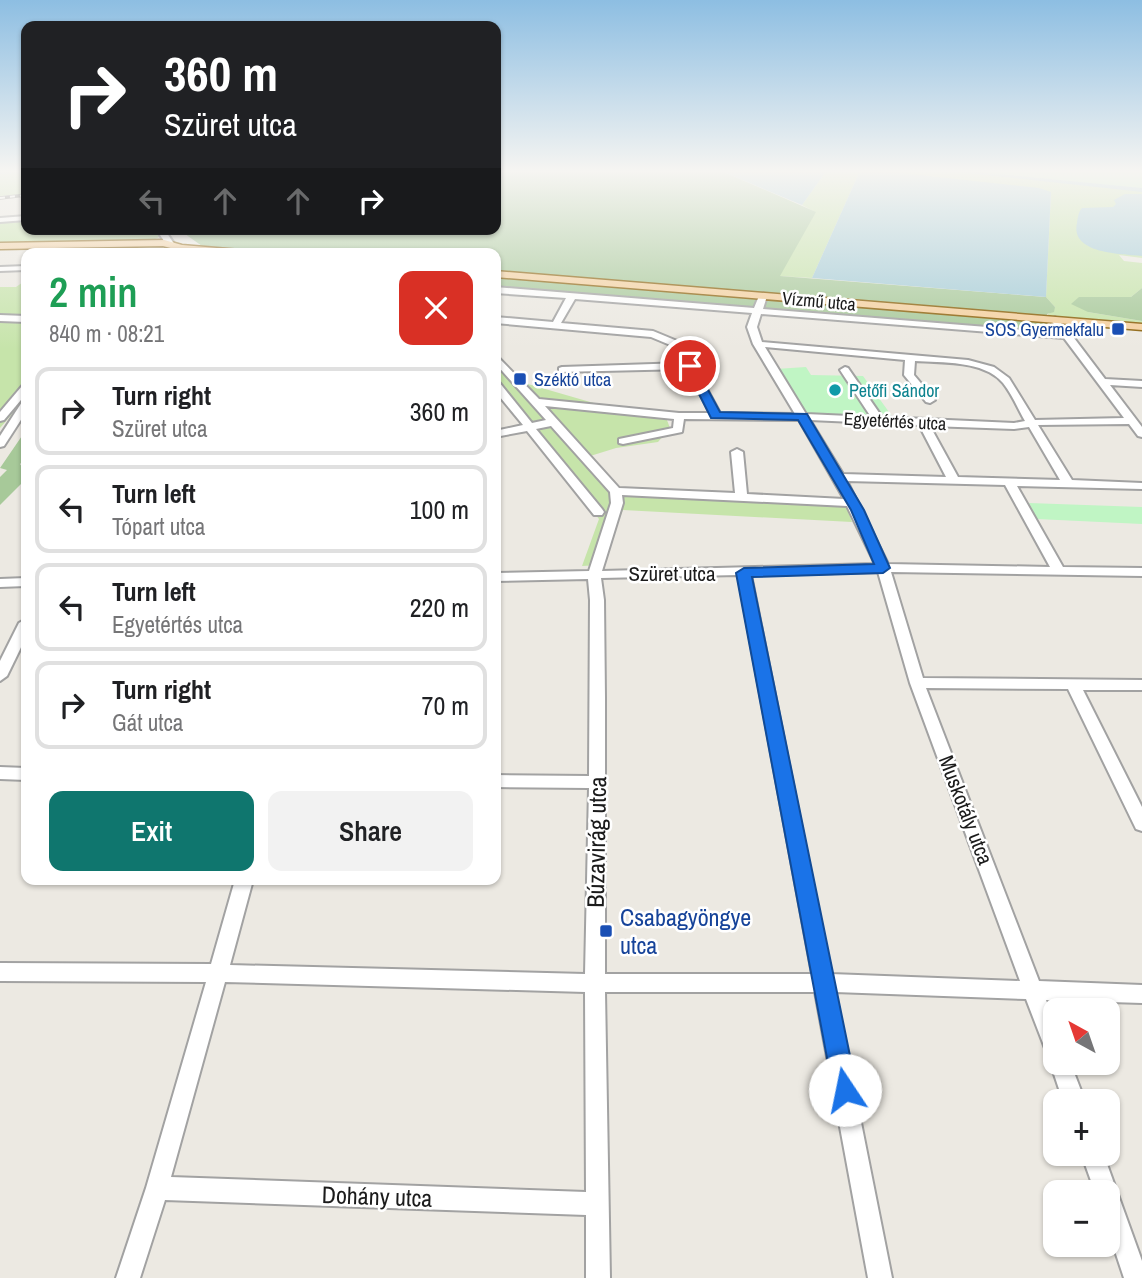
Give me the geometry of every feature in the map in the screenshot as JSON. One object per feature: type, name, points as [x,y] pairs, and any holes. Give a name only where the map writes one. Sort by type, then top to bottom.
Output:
[{"type":"main road","points":[[0,246],[116,243],[155,247]]},
{"type":"main road","name":"Vízmű utca","points":[[501,274],[1142,327]]},
{"type":"street","points":[[0,269],[21,268]]},
{"type":"street","name":"Vízmű utca","points":[[501,290],[1068,337]]},
{"type":"street","points":[[555,326],[572,296]]},
{"type":"street","points":[[763,296],[752,327],[758,344],[968,363],[991,369],[1006,380],[1069,484]]},
{"type":"street","points":[[0,318],[21,319]]},
{"type":"street","points":[[1055,320],[1142,434]]},
{"type":"street","points":[[501,321],[661,336],[679,345],[716,415]]},
{"type":"street","name":"Muskotály utca","points":[[758,344],[839,477],[883,568],[917,683],[1043,1015]]},
{"type":"street","points":[[910,357],[909,375],[929,400]]},
{"type":"street","points":[[501,363],[616,491],[617,503],[594,574]]},
{"type":"street","points":[[562,370],[690,366]]},
{"type":"street","points":[[845,370],[879,421]]},
{"type":"street","points":[[853,382],[867,381]]},
{"type":"street","points":[[1103,382],[1142,384]]},
{"type":"street","points":[[501,391],[524,389]]},
{"type":"street","points":[[0,418],[21,394]]},
{"type":"street","points":[[501,395],[598,512]]},
{"type":"street","name":"Egyetértés utca","points":[[536,402],[679,416],[802,417],[1014,426],[1047,421],[1128,418],[1142,415]]},
{"type":"street","points":[[0,444],[5,428],[21,411]]},
{"type":"street","points":[[623,441],[678,430],[679,416]]},
{"type":"street","points":[[501,433],[554,422]]},
{"type":"street","points":[[923,423],[954,481]]},
{"type":"street","points":[[737,452],[741,498]]},
{"type":"street","points":[[572,478],[597,472]]},
{"type":"street","points":[[839,477],[1142,486]]},
{"type":"street","points":[[1010,484],[1059,572]]},
{"type":"street","points":[[616,491],[853,503]]},
{"type":"street","name":"Szüret utca","points":[[501,576],[744,573],[883,568],[1142,572]]},
{"type":"street","points":[[744,573],[880,1278]]},
{"type":"street","name":"Búzavirág utca","points":[[594,574],[597,600],[595,983],[598,1278]]},
{"type":"street","points":[[0,583],[21,582]]},
{"type":"street","points":[[0,676],[21,633]]},
{"type":"street","points":[[917,683],[1142,685]]},
{"type":"street","points":[[1072,684],[1142,824]]},
{"type":"street","points":[[0,773],[21,774]]},
{"type":"street","points":[[501,781],[597,782]]},
{"type":"street","points":[[128,1278],[157,1188],[243,885]]},
{"type":"street","points":[[0,972],[219,973],[595,983],[825,983],[1142,994]]},
{"type":"street","name":"Dohány utca","points":[[157,1188],[598,1204]]},
{"type":"street","points":[[1120,1232],[1136,1278]]},
{"type":"green space","points":[[0,230],[21,230],[21,235],[160,236],[150,241],[110,247],[0,250]]},
{"type":"green space","points":[[501,230],[806,230],[780,276],[1046,297],[1055,307],[1054,312],[1047,314],[1045,336],[501,290],[501,248],[201,248],[202,246],[186,235],[501,235]]},
{"type":"green space","points":[[805,230],[834,230],[812,278],[779,276]]},
{"type":"green space","points":[[1049,230],[1142,230],[1142,258],[1119,255],[1124,261],[1142,263],[1142,288],[1131,297],[1117,297],[1088,312],[1142,321],[1142,326],[1045,318],[1055,307],[1046,297]]},
{"type":"green space","points":[[21,284],[21,404],[0,428],[0,287],[16,287]]},
{"type":"green space","points":[[1142,288],[1142,321],[1088,312],[1071,304],[1079,297],[1131,297]]},
{"type":"green space","points":[[501,360],[521,382],[604,406],[665,415],[670,428],[658,442],[616,448],[587,457],[620,488],[844,501],[852,522],[623,510],[600,565],[582,566],[599,519],[501,397]]},
{"type":"green space","points":[[806,367],[811,375],[863,376],[894,419],[805,415],[776,369]]},
{"type":"green space","points":[[21,437],[21,484],[0,505],[0,477],[7,470],[0,468]]},
{"type":"green space","points":[[1029,503],[1142,507],[1142,524],[1037,519]]},
{"type":"water","points":[[834,230],[1049,230],[1046,297],[812,278]]},
{"type":"water","points":[[1077,230],[1142,230],[1142,256],[1111,253],[1089,247],[1081,241]]},
{"type":"place","name":"SOS Gyermekfalu","points":[[1118,329]]},
{"type":"place","name":"Széktó utca","points":[[520,379]]},
{"type":"place","name":"Petőfi Sándor","points":[[835,390]]},
{"type":"place","name":"Csabagyöngye utca","points":[[606,931]]},
{"type":"route","points":[[690,366],[716,415],[802,417],[857,510],[883,568],[744,573],[845,1090]]}]
